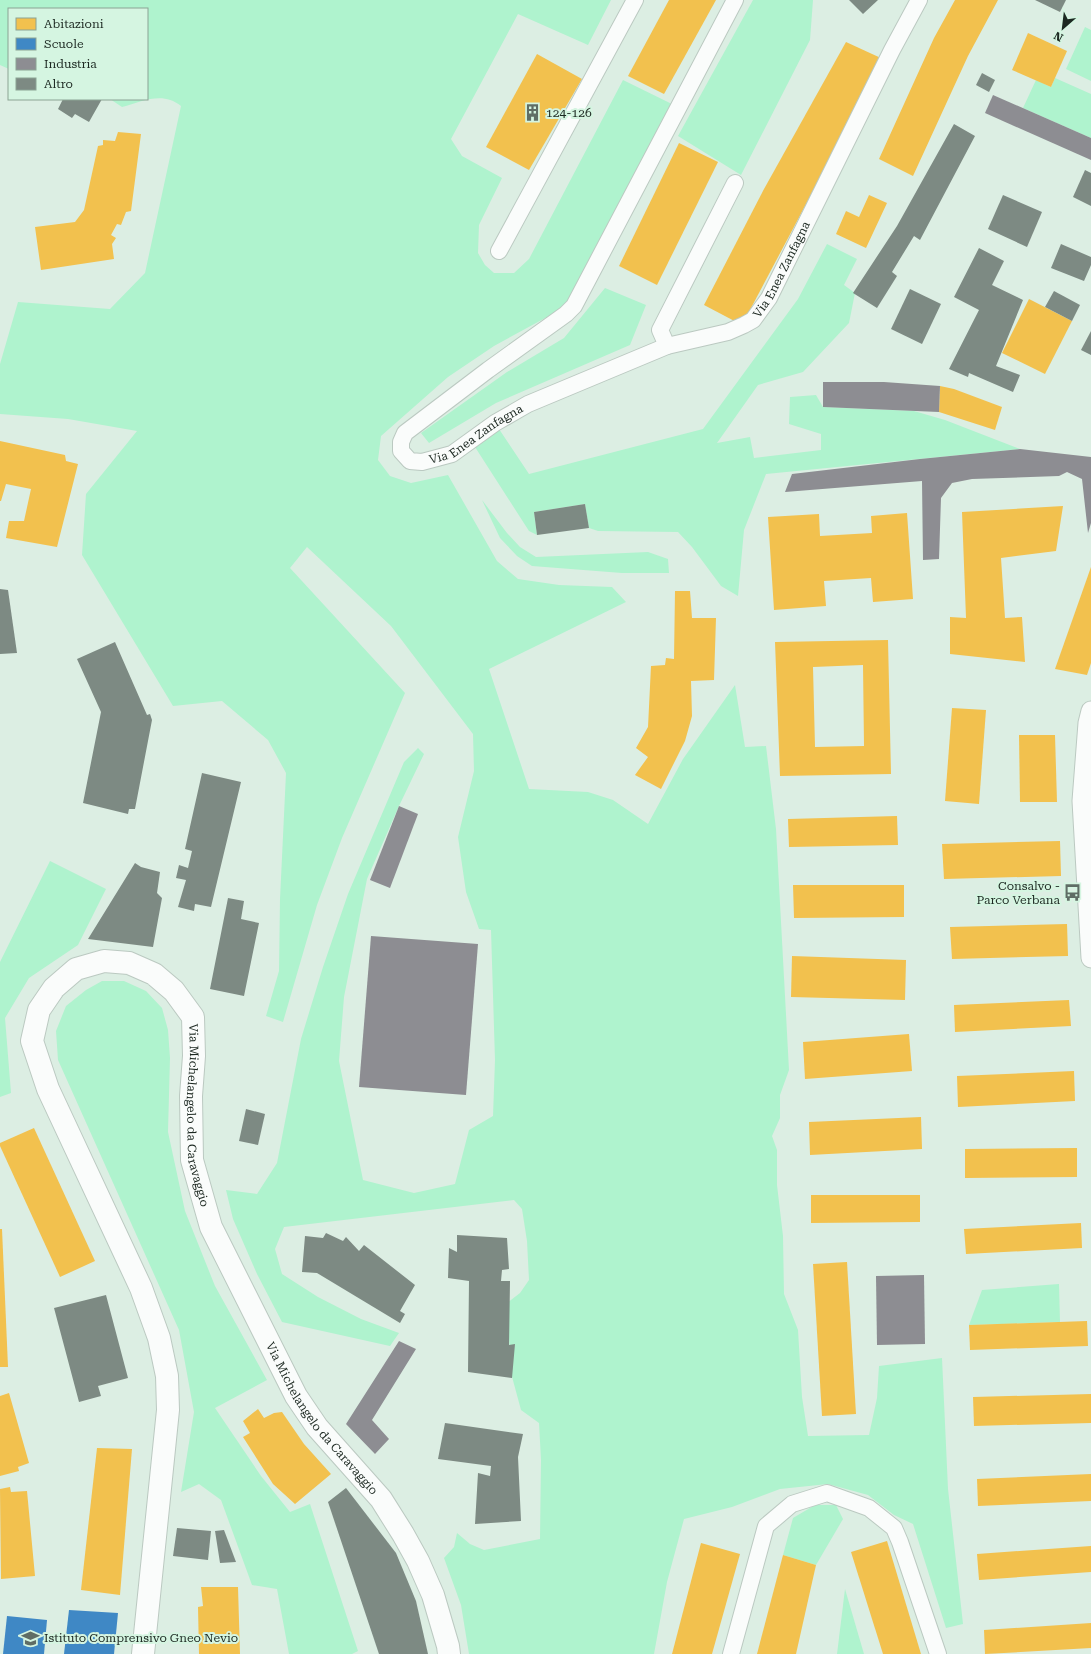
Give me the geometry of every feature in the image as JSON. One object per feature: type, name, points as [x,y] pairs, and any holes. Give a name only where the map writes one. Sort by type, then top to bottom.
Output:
[{"type":"main road","name":"Via Michelangelo da Caravaggio","points":[[143,1654],[168,1410],[167,1376],[159,1338],[140,1288],[48,1089],[32,1041],[39,1010],[54,988],[76,969],[104,961],[129,963],[154,974],[174,991],[193,1017],[194,1056],[192,1096],[192,1160],[211,1227],[296,1396],[317,1427],[381,1499],[403,1534],[418,1561],[433,1595],[449,1654]]},
{"type":"street","points":[[499,251],[635,0]]},
{"type":"street","name":"Via Enea Zanfagna","points":[[735,0],[574,306],[566,314],[488,370],[406,433],[401,442],[401,451],[410,461],[422,462],[452,454],[495,423],[528,404],[667,346],[728,332],[753,320],[769,298],[919,0]]},
{"type":"street","points":[[667,346],[660,330],[735,183]]},
{"type":"street","points":[[1091,711],[1088,723],[1082,801],[1091,958]]},
{"type":"street","points":[[731,1654],[766,1526],[792,1504],[827,1493],[869,1508],[894,1528],[938,1654]]},
{"type":"green space","points":[[0,0],[611,0],[588,45],[518,14],[451,139],[462,156],[502,178],[479,225],[478,253],[485,265],[494,273],[514,273],[529,259],[623,80],[676,106],[571,304],[494,346],[448,377],[381,436],[378,460],[390,476],[411,483],[448,475],[497,561],[518,579],[559,585],[612,587],[626,602],[489,669],[529,789],[588,792],[613,800],[648,824],[683,759],[735,685],[745,747],[766,746],[776,829],[789,1070],[780,1095],[780,1118],[772,1136],[777,1150],[777,1185],[783,1236],[784,1294],[798,1330],[802,1397],[808,1436],[869,1435],[877,1398],[879,1366],[942,1358],[948,1489],[963,1624],[946,1628],[913,1524],[894,1515],[868,1495],[828,1484],[780,1489],[732,1507],[684,1519],[667,1582],[654,1654],[469,1654],[461,1605],[444,1558],[454,1547],[457,1533],[470,1544],[484,1550],[540,1539],[541,1460],[539,1423],[521,1410],[511,1373],[507,1303],[520,1293],[529,1280],[527,1241],[522,1209],[514,1200],[284,1227],[275,1249],[282,1274],[318,1297],[361,1319],[399,1333],[390,1346],[282,1322],[257,1274],[233,1219],[226,1190],[257,1194],[277,1163],[301,1039],[323,967],[348,894],[404,762],[418,748],[424,754],[367,879],[344,997],[339,1061],[363,1180],[414,1193],[455,1184],[469,1130],[493,1116],[495,1060],[491,930],[479,929],[466,892],[458,837],[474,771],[473,734],[391,626],[307,547],[290,568],[405,693],[342,838],[317,905],[283,1022],[266,1016],[279,971],[280,899],[286,773],[268,740],[222,701],[173,706],[82,555],[86,494],[137,431],[68,419],[0,414],[0,364],[18,302],[110,309],[145,273],[181,106],[174,101],[167,99],[160,98],[148,100],[148,8],[8,8],[8,69],[0,65]]},
{"type":"green space","points":[[753,0],[813,0],[810,40],[741,175],[678,136]]},
{"type":"green space","points":[[1085,27],[1091,30],[1091,81],[1066,69]]},
{"type":"green space","points":[[1055,78],[1091,94],[1091,138],[1023,108],[1036,80],[1051,87]]},
{"type":"green space","points":[[112,100],[145,100],[122,107]]},
{"type":"green space","points":[[827,244],[857,259],[844,285],[855,293],[849,323],[803,372],[758,385],[717,443],[750,437],[754,458],[821,450],[821,434],[789,424],[790,397],[816,395],[823,407],[914,411],[945,420],[1020,449],[766,474],[744,530],[738,596],[721,586],[692,547],[678,532],[598,531],[589,528],[585,504],[534,512],[537,535],[529,531],[475,447],[499,429],[529,474],[703,429],[798,299]]},
{"type":"green space","points":[[605,288],[646,305],[630,345],[496,403],[429,443],[421,433],[507,372],[564,338]]},
{"type":"green space","points":[[482,500],[507,533],[520,547],[536,557],[648,552],[668,559],[669,573],[622,573],[532,566],[517,556],[500,538]]},
{"type":"green space","points":[[50,861],[106,889],[78,945],[29,978],[5,1018],[11,1093],[0,1097],[0,962]]},
{"type":"green space","points":[[102,981],[124,981],[146,991],[162,1008],[168,1030],[170,1058],[168,1132],[185,1211],[215,1286],[267,1380],[215,1408],[261,1476],[290,1512],[310,1504],[358,1651],[352,1654],[289,1654],[277,1589],[252,1585],[221,1500],[199,1484],[181,1492],[194,1412],[179,1330],[58,1060],[56,1031],[66,1006],[86,990]]},
{"type":"green space","points":[[1059,1284],[1060,1322],[969,1325],[982,1290]]},
{"type":"green space","points":[[815,1505],[836,1505],[843,1519],[816,1565],[783,1555],[793,1518]]},
{"type":"green space","points":[[845,1589],[864,1654],[837,1654]]},
{"type":"building: Abitazioni","points":[[669,0],[716,0],[664,94],[628,76]]},
{"type":"building: Abitazioni","points":[[955,0],[998,0],[968,56],[913,176],[879,159],[934,38]]},
{"type":"building: Abitazioni","points":[[1028,33],[1067,51],[1051,87],[1012,70]]},
{"type":"building: Abitazioni","points":[[846,42],[883,59],[742,325],[704,305],[764,189]]},
{"type":"building: Abitazioni","name":"124-126","points":[[537,54],[582,79],[529,170],[486,147]]},
{"type":"building: Abitazioni","points":[[118,132],[141,134],[131,211],[126,212],[121,225],[117,224],[111,235],[116,238],[112,244],[114,259],[41,270],[35,227],[75,222],[84,210],[98,146],[103,145],[103,140],[115,141]]},
{"type":"building: Abitazioni","points":[[679,143],[718,162],[657,285],[619,266]]},
{"type":"building: Abitazioni","points":[[869,195],[887,203],[866,248],[836,234],[846,211],[859,217]]},
{"type":"building: Abitazioni","points":[[1029,299],[1072,321],[1045,374],[1002,353]]},
{"type":"building: Abitazioni","points":[[940,386],[954,389],[1002,407],[995,430],[939,412]]},
{"type":"building: Abitazioni","points":[[0,441],[65,455],[66,461],[78,464],[57,547],[6,538],[9,521],[24,521],[31,489],[6,484],[0,501]]},
{"type":"building: Abitazioni","points":[[1063,506],[1056,551],[1001,558],[1005,618],[1022,617],[1025,662],[950,654],[950,617],[966,618],[962,512]]},
{"type":"building: Abitazioni","points":[[907,513],[913,599],[873,602],[871,578],[824,581],[826,606],[774,610],[768,517],[819,514],[820,536],[872,533],[871,516]]},
{"type":"building: Abitazioni","points":[[1091,567],[1091,663],[1087,675],[1055,669]]},
{"type":"building: Abitazioni","points":[[675,591],[690,591],[692,618],[716,618],[714,680],[691,681],[692,716],[685,741],[661,789],[635,775],[648,757],[636,748],[648,727],[651,666],[665,665],[666,658],[674,659]]},
{"type":"building: Abitazioni","points":[[888,640],[891,774],[780,776],[775,642]],"holes":[[[863,665],[864,746],[815,747],[813,667]]]},
{"type":"building: Abitazioni","points":[[952,708],[986,710],[979,804],[945,801]]},
{"type":"building: Abitazioni","points":[[1019,735],[1055,735],[1057,802],[1020,802]]},
{"type":"building: Abitazioni","points":[[897,816],[898,845],[789,847],[788,819]]},
{"type":"building: Abitazioni","points":[[1060,841],[1061,876],[944,879],[942,844]]},
{"type":"building: Abitazioni","points":[[793,885],[904,885],[904,917],[794,918]]},
{"type":"building: Abitazioni","points":[[1067,924],[1068,956],[952,959],[950,927]]},
{"type":"building: Abitazioni","points":[[792,956],[906,960],[905,1000],[791,997]]},
{"type":"building: Abitazioni","points":[[1069,1000],[1071,1026],[955,1032],[954,1005]]},
{"type":"building: Abitazioni","points":[[909,1034],[912,1071],[805,1079],[803,1042]]},
{"type":"building: Abitazioni","points":[[1074,1071],[1075,1101],[958,1107],[957,1076]]},
{"type":"building: Abitazioni","points":[[921,1117],[922,1149],[810,1155],[809,1122]]},
{"type":"building: Abitazioni","points":[[34,1128],[95,1261],[60,1277],[0,1146],[0,1143]]},
{"type":"building: Abitazioni","points":[[1077,1148],[1077,1177],[965,1178],[965,1149]]},
{"type":"building: Abitazioni","points":[[811,1195],[920,1195],[920,1222],[811,1223]]},
{"type":"building: Abitazioni","points":[[1081,1223],[1082,1248],[966,1254],[964,1229]]},
{"type":"building: Abitazioni","points":[[0,1229],[2,1229],[8,1367],[0,1367]]},
{"type":"building: Abitazioni","points":[[847,1262],[856,1414],[822,1416],[813,1264]]},
{"type":"building: Abitazioni","points":[[1087,1321],[1088,1346],[970,1350],[969,1325]]},
{"type":"building: Abitazioni","points":[[9,1393],[29,1463],[18,1467],[19,1471],[0,1476],[0,1396]]},
{"type":"building: Abitazioni","points":[[1091,1394],[1091,1423],[974,1426],[973,1397]]},
{"type":"building: Abitazioni","points":[[258,1409],[264,1418],[274,1413],[282,1412],[304,1444],[331,1474],[295,1504],[273,1484],[243,1437],[250,1433],[243,1421]]},
{"type":"building: Abitazioni","points":[[97,1448],[132,1449],[120,1595],[81,1590]]},
{"type":"building: Abitazioni","points":[[1091,1474],[1091,1501],[978,1506],[977,1479]]},
{"type":"building: Abitazioni","points":[[10,1487],[11,1492],[27,1491],[35,1576],[1,1579],[0,1489]]},
{"type":"building: Abitazioni","points":[[887,1541],[921,1654],[883,1654],[851,1552]]},
{"type":"building: Abitazioni","points":[[701,1543],[740,1554],[712,1654],[672,1654]]},
{"type":"building: Abitazioni","points":[[1091,1546],[1091,1572],[979,1580],[977,1554]]},
{"type":"building: Abitazioni","points":[[783,1555],[816,1565],[796,1654],[757,1654]]},
{"type":"building: Abitazioni","points":[[201,1587],[238,1587],[240,1654],[199,1654],[198,1607],[203,1606]]},
{"type":"building: Abitazioni","points":[[1091,1623],[1091,1648],[985,1654],[984,1630]]},
{"type":"building: Scuole","points":[[69,1610],[118,1613],[114,1654],[64,1654]]},
{"type":"building: Scuole","name":"Istituto Comprensivo Gneo Nevio","points":[[7,1616],[47,1620],[44,1654],[3,1654]]},
{"type":"building: Industria","points":[[993,95],[1091,138],[1091,160],[985,113]]},
{"type":"building: Industria","points":[[823,382],[884,382],[940,386],[939,412],[823,407]]},
{"type":"building: Industria","points":[[1020,449],[1091,457],[1091,523],[1088,533],[1082,479],[1067,472],[1059,476],[972,479],[952,483],[941,498],[939,559],[923,560],[922,481],[785,492],[792,474]]},
{"type":"building: Industria","points":[[399,806],[418,814],[390,888],[370,880]]},
{"type":"building: Industria","points":[[371,936],[478,944],[466,1095],[359,1087]]},
{"type":"building: Industria","points":[[924,1275],[925,1344],[877,1345],[876,1276]]},
{"type":"building: Industria","points":[[399,1341],[416,1349],[372,1420],[389,1439],[375,1454],[346,1424]]},
{"type":"building: Altro","points":[[849,0],[878,0],[863,14]]},
{"type":"building: Altro","points":[[1035,0],[1066,0],[1060,12]]},
{"type":"building: Altro","points":[[982,73],[995,80],[989,92],[976,85]]},
{"type":"building: Altro","points":[[62,100],[101,100],[89,122],[75,114],[72,118],[58,109]]},
{"type":"building: Altro","points":[[954,124],[975,136],[920,240],[914,236],[892,272],[897,276],[877,308],[853,293],[897,226]]},
{"type":"building: Altro","points":[[1085,170],[1091,173],[1091,206],[1073,197]]},
{"type":"building: Altro","points":[[1003,195],[1042,212],[1027,247],[988,229]]},
{"type":"building: Altro","points":[[1061,244],[1091,257],[1091,265],[1084,281],[1051,268]]},
{"type":"building: Altro","points":[[979,248],[1004,261],[992,285],[1023,300],[996,366],[1020,375],[1013,392],[969,373],[968,377],[949,369],[979,310],[954,297]]},
{"type":"building: Altro","points":[[910,289],[941,304],[922,344],[891,329]]},
{"type":"building: Altro","points":[[1054,291],[1080,305],[1072,321],[1045,307]]},
{"type":"building: Altro","points":[[1091,331],[1091,355],[1081,350]]},
{"type":"building: Altro","points":[[585,504],[589,528],[537,535],[534,512]]},
{"type":"building: Altro","points":[[0,589],[8,590],[17,653],[0,654]]},
{"type":"building: Altro","points":[[115,642],[147,715],[150,714],[152,720],[135,809],[129,809],[128,814],[83,803],[101,712],[77,659]]},
{"type":"building: Altro","points":[[202,773],[241,782],[211,907],[195,904],[194,911],[178,907],[186,880],[176,878],[179,865],[188,868],[192,851],[185,849]]},
{"type":"building: Altro","points":[[135,863],[141,867],[160,872],[157,893],[162,898],[153,947],[88,939]]},
{"type":"building: Altro","points":[[228,898],[244,901],[241,919],[259,923],[244,996],[210,989]]},
{"type":"building: Altro","points":[[246,1109],[265,1114],[258,1145],[239,1141]]},
{"type":"building: Altro","points":[[326,1233],[343,1241],[346,1237],[359,1251],[364,1245],[415,1285],[400,1311],[405,1314],[400,1323],[317,1273],[302,1272],[305,1236],[323,1238]]},
{"type":"building: Altro","points":[[457,1235],[507,1238],[509,1269],[502,1270],[501,1281],[510,1281],[509,1345],[515,1344],[512,1378],[468,1372],[469,1281],[448,1278],[449,1248],[457,1252]]},
{"type":"building: Altro","points":[[106,1295],[128,1378],[98,1386],[101,1396],[79,1402],[54,1308]]},
{"type":"building: Altro","points":[[445,1423],[523,1434],[518,1457],[521,1521],[475,1524],[478,1473],[490,1476],[491,1466],[438,1459]]},
{"type":"building: Altro","points":[[346,1488],[396,1553],[416,1601],[428,1654],[379,1654],[328,1502]]},
{"type":"building: Altro","points":[[177,1528],[211,1531],[208,1560],[173,1556]]},
{"type":"building: Altro","points":[[224,1530],[236,1562],[220,1563],[215,1531]]},
{"type":"place","name":"124-126","points":[[533,113]]},
{"type":"place","name":"Consalvo - Parco Verbana","points":[[1073,893]]},
{"type":"place","name":"Istituto Comprensivo Gneo Nevio","points":[[31,1638]]}]
